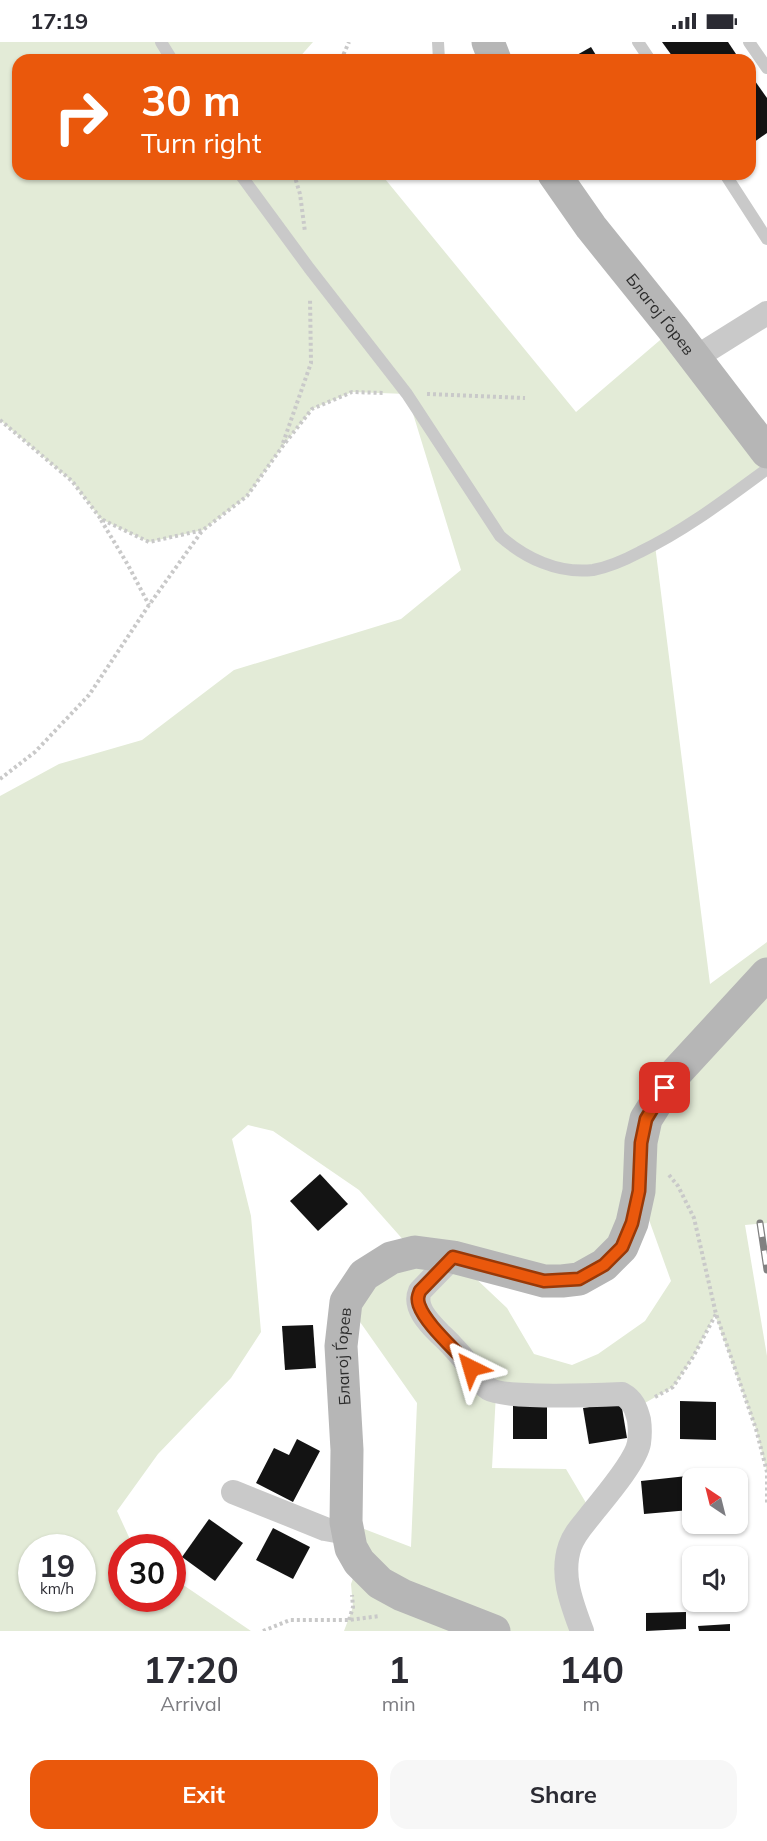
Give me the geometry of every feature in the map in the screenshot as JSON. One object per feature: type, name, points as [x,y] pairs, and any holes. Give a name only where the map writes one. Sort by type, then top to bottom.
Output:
[{"type":"main road","name":"Благој Ѓорев","points":[[558,180],[591,227],[767,452]]},
{"type":"main road","name":"Благој Ѓорев","points":[[494,1631],[449,1620],[380,1583],[359,1562],[351,1548],[347,1533],[347,1450],[341,1346],[346,1302],[364,1275],[391,1258],[415,1252],[453,1257],[544,1281],[579,1279],[604,1265],[622,1247],[632,1223],[639,1191],[641,1143],[646,1119],[673,1076],[767,974]]},
{"type":"street","points":[[695,358],[767,313]]},
{"type":"street","points":[[453,1257],[420,1291],[417,1298],[431,1326],[460,1355],[487,1388],[496,1392],[532,1394],[622,1394],[630,1398],[636,1408],[639,1444],[629,1464],[577,1530],[570,1546],[565,1577],[582,1631]]},
{"type":"street","points":[[233,1492],[325,1530],[347,1533]]},
{"type":"lane","points":[[748,42],[767,68]]},
{"type":"lane","points":[[244,180],[309,268],[407,394],[500,536],[516,550],[541,563],[568,569],[592,570],[621,562],[704,516],[767,469]]},
{"type":"lane","points":[[729,180],[767,239]]},
{"type":"path","points":[[282,447],[311,363],[309,268],[300,194],[296,180]]},
{"type":"path","points":[[0,779],[35,752],[89,694],[148,605],[202,530],[247,496],[312,409],[352,392],[525,398]]},
{"type":"path","points":[[0,420],[72,481],[101,519],[148,605]]},
{"type":"path","points":[[101,519],[149,542],[202,530]]},
{"type":"path","points":[[641,1143],[678,1186],[694,1218],[716,1314],[756,1430],[767,1472],[767,1504]]},
{"type":"path","points":[[636,1408],[673,1387],[693,1357],[716,1314]]},
{"type":"path","points":[[263,1631],[290,1620],[349,1620],[382,1616]]},
{"type":"green space","points":[[0,42],[313,42],[302,54],[12,54],[12,180],[386,180],[576,412],[673,329],[767,469],[655,545],[710,984],[767,942],[767,1223],[745,1225],[767,1356],[767,1472],[756,1429],[715,1315],[693,1357],[673,1387],[636,1408],[496,1393],[492,1468],[566,1469],[592,1513],[570,1546],[582,1631],[344,1631],[353,1607],[351,1584],[359,1562],[346,1522],[411,1547],[417,1403],[346,1302],[414,1252],[359,1190],[273,1131],[248,1125],[232,1139],[251,1216],[261,1332],[231,1378],[158,1454],[117,1511],[128,1534],[108,1534],[108,1612],[186,1612],[186,1587],[251,1631],[0,1631],[0,796],[59,764],[142,740],[234,670],[401,619],[461,570],[407,394],[352,392],[312,409],[247,496],[203,530],[149,542],[101,519],[72,481],[0,420]],"holes":[[[639,1192],[671,1281],[645,1321],[598,1354],[572,1365],[534,1354],[507,1308],[454,1258],[579,1279],[632,1223]]]},
{"type":"building","points":[[662,42],[728,42],[736,54],[671,54]]},
{"type":"building","points":[[591,47],[595,54],[579,54]]},
{"type":"building","points":[[756,82],[767,98],[767,133],[756,141]]},
{"type":"building","points":[[320,1174],[348,1204],[318,1231],[290,1201]]},
{"type":"building","points":[[313,1325],[316,1368],[285,1370],[282,1326]]},
{"type":"building","points":[[680,1401],[716,1402],[716,1440],[680,1439]]},
{"type":"building","points":[[513,1402],[547,1402],[547,1439],[513,1439]]},
{"type":"building","points":[[621,1402],[627,1438],[589,1444],[583,1408]]},
{"type":"building","points":[[297,1439],[320,1451],[293,1502],[256,1483],[274,1448],[289,1455]]},
{"type":"building","points":[[682,1477],[682,1511],[644,1514],[641,1481]]},
{"type":"building","points":[[209,1519],[243,1543],[215,1581],[186,1560],[186,1551]]},
{"type":"building","points":[[273,1528],[310,1547],[293,1579],[256,1560]]},
{"type":"building","points":[[686,1612],[686,1629],[646,1631],[646,1613]]},
{"type":"building","points":[[730,1624],[730,1631],[699,1631],[698,1626]]},
{"type":"railway","points":[[760,1223],[767,1270]]},
{"type":"route","points":[[471,1368],[431,1326],[419,1305],[417,1298],[420,1291],[453,1257],[544,1281],[579,1279],[604,1265],[622,1247],[632,1223],[639,1191],[641,1143],[646,1119],[665,1088]]}]
